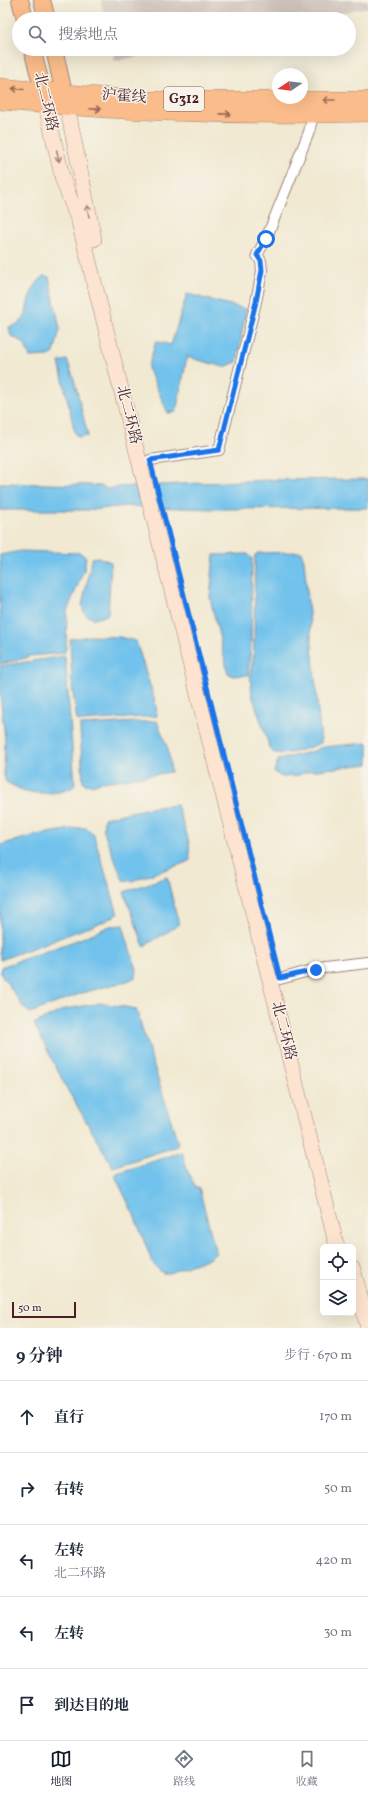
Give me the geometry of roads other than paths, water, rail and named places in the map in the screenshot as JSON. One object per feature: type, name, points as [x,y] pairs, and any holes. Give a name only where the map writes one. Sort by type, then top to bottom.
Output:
[{"type":"highway","name":"沪霍线","points":[[0,87],[44,98],[195,113],[313,115],[368,113]]},
{"type":"highway","name":"沪霍线","points":[[0,101],[44,98]]},
{"type":"highway","name":"沪霍线","points":[[66,100],[144,100],[166,98],[368,100]]},
{"type":"main road","points":[[20,0],[23,12]]},
{"type":"main road","points":[[42,0],[45,12]]},
{"type":"main road","name":"北二环路","points":[[34,56],[63,180],[79,222],[147,465]]},
{"type":"main road","name":"北二环路","points":[[56,56],[82,175],[89,219],[147,465],[336,1244]]},
{"type":"main road","name":"北二环路","points":[[161,524],[280,978],[346,1244]]},
{"type":"main road","points":[[356,1280],[368,1328]]},
{"type":"main road","points":[[354,1316],[357,1328]]},
{"type":"street","points":[[147,465],[219,450],[260,283],[262,270],[261,261],[257,255],[269,232],[309,132],[313,115]]},
{"type":"street","points":[[280,978],[316,970],[368,963]]},
{"type":"water","points":[[43,276],[49,277],[60,329],[54,353],[48,356],[30,357],[24,343],[11,336],[9,327],[21,322],[24,318],[29,297]]},
{"type":"water","points":[[187,294],[246,309],[237,362],[224,367],[187,357],[176,412],[168,413],[148,368],[156,341],[171,345]]},
{"type":"water","points":[[67,360],[74,379],[88,436],[78,437],[75,433],[59,362]]},
{"type":"water","points":[[368,479],[368,508],[213,509],[124,506],[92,510],[0,510],[0,483],[89,485],[101,486],[107,489],[118,487],[268,480]]},
{"type":"water","points":[[20,551],[80,553],[86,557],[84,570],[67,611],[66,649],[64,653],[29,656],[0,664],[0,555]]},
{"type":"water","points":[[301,552],[304,560],[321,743],[296,752],[281,754],[271,751],[252,695],[250,674],[254,655],[255,555],[258,553]]},
{"type":"water","points":[[248,554],[252,558],[251,646],[248,675],[233,676],[228,673],[210,598],[214,555]]},
{"type":"water","points":[[97,557],[111,562],[108,614],[92,618],[86,614],[82,606],[92,558]]},
{"type":"water","points":[[90,636],[119,637],[136,641],[156,705],[157,716],[77,720],[72,686],[70,639]]},
{"type":"water","points":[[65,656],[75,785],[66,790],[54,793],[35,793],[24,791],[6,782],[4,776],[5,738],[0,694],[0,666]]},
{"type":"water","points":[[157,721],[168,749],[171,772],[91,785],[85,784],[83,781],[81,725]]},
{"type":"water","points":[[368,743],[368,764],[309,771],[296,776],[282,777],[274,772],[278,760],[314,751],[322,747]]},
{"type":"water","points":[[177,805],[189,842],[190,860],[132,881],[123,880],[103,830],[104,818],[154,807]]},
{"type":"water","points":[[86,828],[93,833],[118,914],[105,921],[0,960],[0,845],[36,835]]},
{"type":"water","points":[[167,877],[179,925],[144,946],[124,892]]},
{"type":"water","points":[[123,925],[137,969],[136,977],[127,981],[82,993],[30,1013],[23,1007],[0,972],[1,967],[80,939],[110,926]]},
{"type":"water","points":[[102,1003],[136,1009],[178,1143],[177,1146],[113,1167],[66,1087],[34,1024],[65,1009]]},
{"type":"water","points":[[182,1152],[188,1172],[196,1188],[199,1188],[216,1253],[210,1258],[169,1273],[162,1273],[153,1264],[134,1215],[115,1176],[117,1173]]}]
